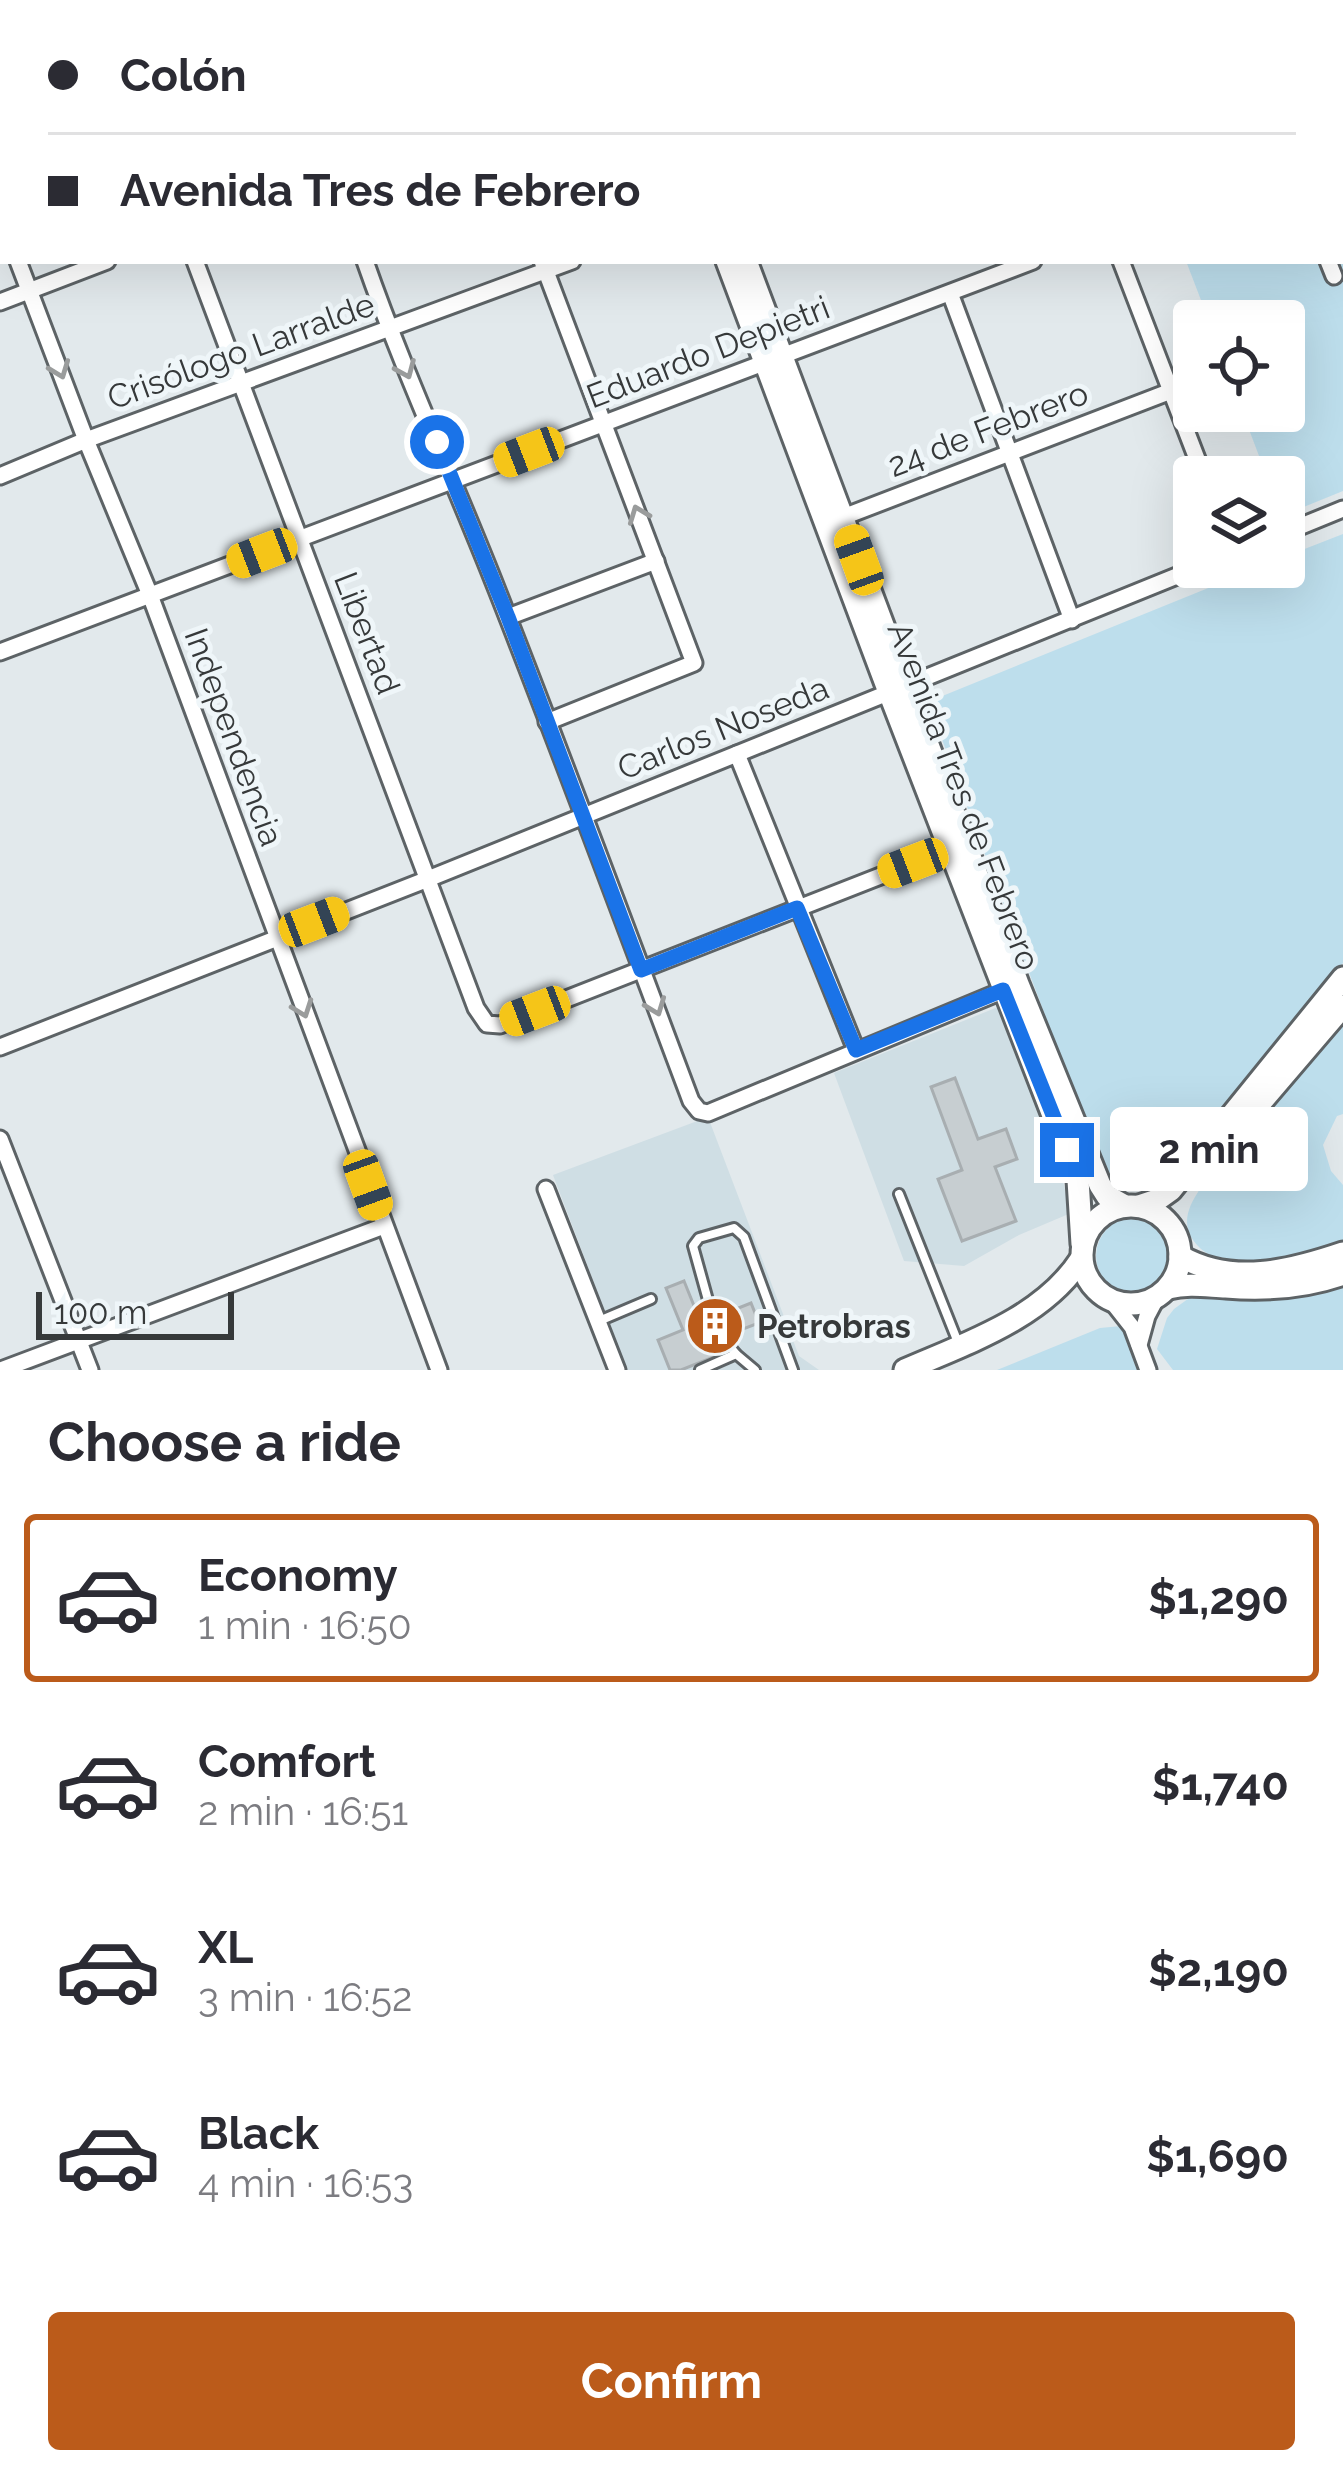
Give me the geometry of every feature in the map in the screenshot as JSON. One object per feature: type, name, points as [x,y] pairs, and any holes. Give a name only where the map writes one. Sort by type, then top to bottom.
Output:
[{"type":"main road","name":"Avenida Tres de Febrero","points":[[728,264],[774,359],[1011,987],[1078,1180],[1082,1251]]},
{"type":"main road","points":[[747,264],[774,359]]},
{"type":"main road","points":[[1042,1302],[1063,1285],[1097,1218],[1157,1200],[1172,1190],[1343,978]]},
{"type":"main road","points":[[1011,987],[1107,1196],[1154,1211],[1167,1221],[1178,1245],[1211,1270],[1288,1269],[1343,1253]]},
{"type":"main road","points":[[1162,1292],[1177,1273],[1176,1217],[1186,1191],[1343,1006]]},
{"type":"main road","points":[[1082,1251],[1084,1270],[1103,1294]]},
{"type":"main road","points":[[905,1370],[1042,1302],[1072,1292],[1103,1294],[1125,1304],[1142,1303],[1185,1284],[1266,1288],[1343,1274]]},
{"type":"street","name":"Independencia","points":[[19,264],[150,596],[439,1370]]},
{"type":"street","points":[[0,302],[99,264]]},
{"type":"street","name":"Libertad","points":[[196,264],[476,1008],[487,1024],[500,1025],[641,970]]},
{"type":"street","points":[[366,264],[699,1111],[708,1113],[1011,987]]},
{"type":"street","name":"Eduardo Depietri","points":[[0,652],[1026,264]]},
{"type":"street","points":[[1122,264],[1196,456]]},
{"type":"street","points":[[544,266],[694,663],[547,722]]},
{"type":"street","name":"Crisólogo Larralde","points":[[0,476],[544,266]]},
{"type":"street","points":[[950,292],[1072,620]]},
{"type":"street","name":"24 de Febrero","points":[[835,520],[1171,391]]},
{"type":"street","points":[[1305,524],[1343,509]]},
{"type":"street","points":[[508,617],[656,561]]},
{"type":"street","name":"Carlos Noseda","points":[[0,1047],[1173,578]]},
{"type":"street","points":[[737,754],[856,1050]]},
{"type":"street","points":[[641,970],[958,845]]},
{"type":"street","points":[[0,1139],[90,1370]]},
{"type":"street","points":[[546,1190],[617,1370]]},
{"type":"street","points":[[1,1370],[384,1226]]},
{"type":"street","points":[[1139,1345],[1147,1316],[1162,1292]]},
{"type":"street","points":[[1103,1294],[1132,1327],[1148,1370]]},
{"type":"lane","points":[[899,1194],[959,1346]]},
{"type":"lane","points":[[713,1318],[693,1246],[699,1238],[734,1228],[744,1237],[793,1370]]},
{"type":"lane","points":[[598,1321],[651,1299]]},
{"type":"lane","points":[[722,1337],[755,1370]]},
{"type":"lane","points":[[700,1370],[736,1354]]},
{"type":"shaded area","points":[[1187,264],[1343,264],[1343,491],[1305,506],[1305,456],[1259,456],[1250,432],[1305,432],[1305,300],[1201,300]]},
{"type":"shaded area","points":[[1343,534],[1343,963],[1175,1163],[1139,1189],[1127,1188],[1101,1165],[931,710],[935,699],[1208,588],[1305,588],[1305,549]]},
{"type":"shaded area","points":[[998,1007],[1055,1150],[1071,1213],[964,1266],[904,1261],[834,1073]]},
{"type":"shaded area","points":[[1343,1023],[1343,1114],[1337,1116],[1323,1145],[1331,1171],[1343,1185],[1343,1241],[1264,1262],[1223,1260],[1206,1253],[1187,1227],[1196,1195]]},
{"type":"shaded area","points":[[708,1117],[799,1356],[819,1370],[627,1370],[553,1175]]},
{"type":"shaded area","points":[[1135,1217],[1162,1229],[1174,1256],[1162,1283],[1135,1295],[1108,1283],[1096,1256],[1108,1229]]},
{"type":"shaded area","points":[[1343,1284],[1343,1370],[1173,1370],[1157,1349],[1167,1318],[1192,1296],[1263,1299]]},
{"type":"shaded area","points":[[1121,1326],[1137,1370],[997,1370],[1100,1328]]},
{"type":"building","points":[[955,1078],[978,1139],[1006,1129],[1017,1159],[995,1167],[1016,1221],[962,1241],[938,1179],[962,1170],[931,1087]]},
{"type":"building","name":"Petrobras","points":[[684,1281],[701,1323],[751,1303],[759,1323],[714,1340],[719,1355],[670,1370],[658,1340],[683,1330],[666,1288]]},
{"type":"place","name":"Petrobras","points":[[715,1326]]},
{"type":"route","points":[[437,442],[641,970],[797,908],[856,1050],[1003,990],[1067,1150]]}]
